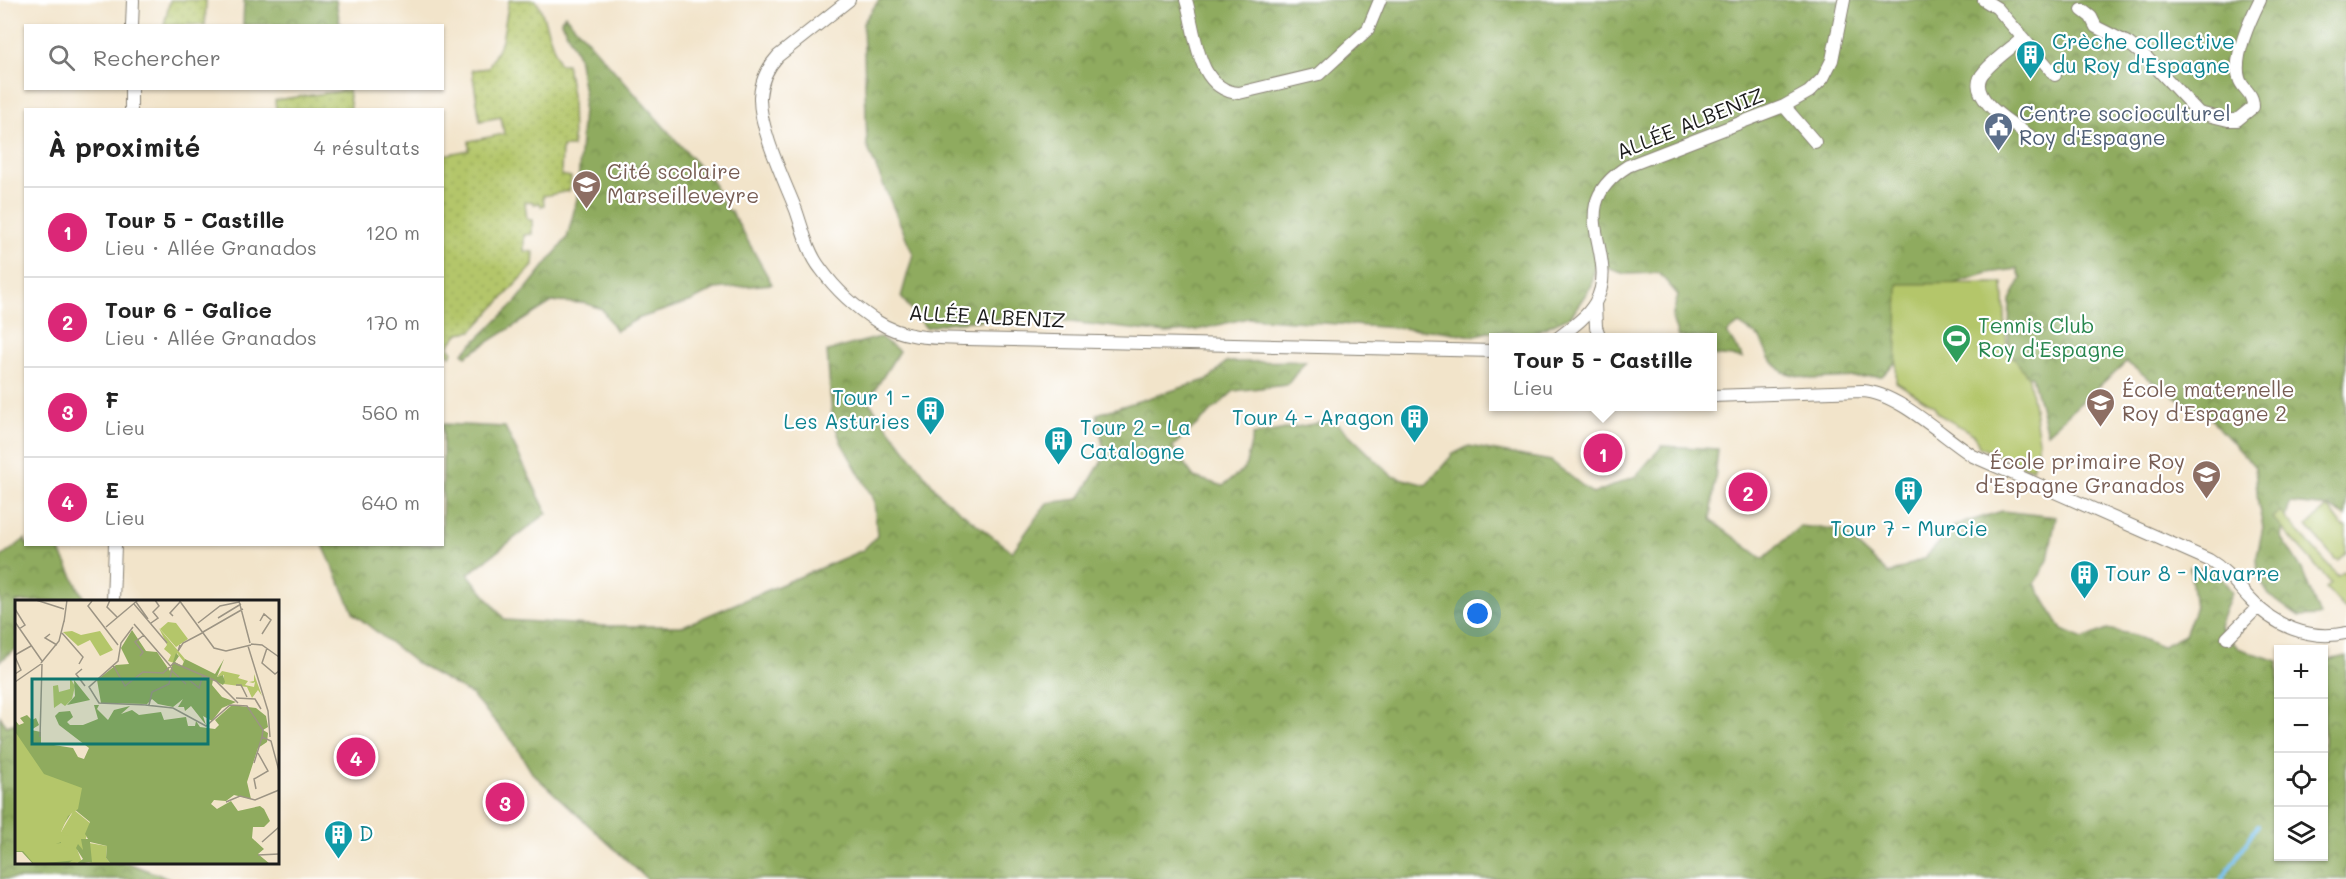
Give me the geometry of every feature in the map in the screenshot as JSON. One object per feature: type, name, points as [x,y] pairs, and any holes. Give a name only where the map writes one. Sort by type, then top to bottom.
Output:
[{"type":"street","points":[[132,24],[133,0]]},
{"type":"street","name":"ALLÉE ALBENIZ","points":[[849,0],[778,56],[770,65],[761,87],[761,111],[787,188],[819,268],[846,298],[879,323],[912,335],[967,339],[1489,351]]},
{"type":"street","points":[[1186,0],[1206,73],[1221,88],[1239,93],[1319,74],[1368,28],[1380,0]]},
{"type":"street","name":"ALLÉE ALBENIZ","points":[[1595,304],[1602,274],[1594,214],[1599,197],[1608,182],[1628,166],[1784,106],[1817,86],[1829,70],[1844,0]]},
{"type":"street","points":[[1984,0],[1997,8],[2055,75]]},
{"type":"street","points":[[2082,10],[2091,17],[2096,27],[2128,44],[2148,59],[2199,112],[2228,120],[2237,120],[2250,112],[2253,107],[2253,98],[2239,79],[2239,61],[2247,27],[2260,0]]},
{"type":"street","points":[[2023,38],[1982,73],[1978,85],[1983,100],[2036,140]]},
{"type":"street","points":[[131,90],[131,108]]},
{"type":"street","points":[[1784,106],[1815,142]]},
{"type":"street","points":[[1568,333],[1595,304]]},
{"type":"street","points":[[1595,304],[1598,333]]},
{"type":"street","points":[[1717,396],[1874,391],[1896,400],[1973,456],[2209,560],[2232,578],[2258,607],[2280,624],[2320,636],[2346,633]]},
{"type":"street","points":[[113,600],[115,546]]},
{"type":"street","points":[[2227,638],[2258,607]]},
{"type":"green space","points":[[170,0],[206,0],[205,24],[164,24]]},
{"type":"green space","points":[[244,0],[336,0],[340,24],[243,24]]},
{"type":"green space","points":[[509,0],[535,0],[540,7],[559,64],[567,64],[572,95],[573,147],[562,147],[561,175],[571,177],[569,191],[543,196],[544,206],[540,203],[534,204],[532,201],[525,203],[527,219],[532,220],[532,234],[524,235],[524,251],[534,252],[533,266],[472,331],[459,333],[448,346],[453,352],[450,356],[444,351],[444,155],[469,150],[469,141],[504,134],[501,117],[480,121],[472,70],[488,68],[502,41]]},
{"type":"green space","points":[[879,0],[2346,0],[2346,517],[2330,507],[2290,503],[2281,536],[2302,569],[2320,616],[2299,617],[2269,595],[2258,577],[2257,556],[2263,527],[2258,504],[2255,467],[2211,419],[2163,389],[2126,362],[2047,433],[2032,376],[1962,384],[2008,360],[2010,300],[2021,279],[2017,269],[1988,273],[1939,288],[1903,355],[1882,376],[1810,379],[1783,372],[1769,358],[1760,338],[1739,324],[1727,333],[1743,358],[1717,355],[1717,333],[1677,333],[1672,318],[1678,295],[1659,273],[1625,274],[1595,264],[1592,285],[1571,316],[1533,333],[1488,332],[1473,336],[1441,331],[1248,318],[1197,330],[1167,333],[1026,317],[947,323],[926,328],[901,297],[913,254],[867,146],[863,23]]},
{"type":"green space","points":[[565,15],[712,181],[726,209],[731,211],[772,284],[715,289],[692,301],[637,319],[616,331],[602,309],[584,303],[552,302],[466,356],[463,353],[515,303],[567,238],[577,199],[584,93],[578,56],[561,20]]},
{"type":"green space","points":[[348,90],[351,108],[276,108],[275,100]]},
{"type":"green space","name":"Tennis Club Roy d'Espagne","points":[[2003,283],[2007,349],[2029,378],[2039,441],[2032,469],[1979,447],[1975,435],[1938,414],[1934,406],[1896,382],[1898,284]]},
{"type":"green space","points":[[880,337],[899,351],[868,401],[941,496],[1012,552],[1047,503],[1079,499],[1105,456],[1097,414],[1209,379],[1226,362],[1306,361],[1287,385],[1234,391],[1172,447],[1194,477],[1223,486],[1245,468],[1253,435],[1334,420],[1392,476],[1426,485],[1453,454],[1469,446],[1551,461],[1593,494],[1636,476],[1662,446],[1718,449],[1711,520],[1763,559],[1800,526],[1840,530],[1889,574],[1926,557],[1954,526],[2002,511],[2056,517],[2048,560],[2035,584],[2062,630],[2083,639],[2107,629],[2134,635],[2161,647],[2185,635],[2195,609],[2190,567],[2217,572],[2232,592],[2219,626],[2238,648],[2274,660],[2274,861],[2328,861],[2328,660],[2346,656],[2346,879],[647,879],[532,773],[514,743],[471,694],[419,665],[354,614],[323,546],[444,546],[444,424],[505,427],[547,513],[468,574],[505,620],[606,626],[683,626],[863,550],[877,536],[874,500],[841,442],[832,416],[827,351]]},
{"type":"green space","points":[[2326,508],[2330,509],[2343,527],[2346,527],[2346,553],[2338,560],[2307,526]]},
{"type":"green space","points":[[2280,511],[2338,576],[2346,570],[2346,610],[2326,588],[2331,583],[2273,518]]},
{"type":"green space","points":[[24,540],[24,546],[58,546],[84,600],[15,600],[15,650],[0,661],[0,558]]},
{"type":"green space","points":[[0,716],[6,726],[15,723],[15,864],[131,864],[170,879],[0,879]]},
{"type":"waterway","points":[[2222,879],[2258,825]]},
{"type":"place","name":"Crèche collective du Roy d'Espagne","points":[[2031,80]]},
{"type":"place","name":"Centre socioculturel Roy d'Espagne","points":[[1998,152]]},
{"type":"place","name":"Cité scolaire Marseilleveyre","points":[[586,210]]},
{"type":"place","name":"Tennis Club Roy d'Espagne","points":[[1957,364]]},
{"type":"place","name":"École maternelle Roy d'Espagne 2","points":[[2101,428]]},
{"type":"place","name":"Tour 1 - Les Asturies","points":[[931,436]]},
{"type":"place","name":"Tour 4 - Aragon","points":[[1415,444]]},
{"type":"place","name":"Tour 5 - Castille","points":[[1603,453]]},
{"type":"place","name":"Tour 2 - La Catalogne","points":[[1059,466]]},
{"type":"place","name":"Tour 6 - Galice","points":[[1748,492]]},
{"type":"place","name":"École primaire Roy d'Espagne Granados","points":[[2206,500]]},
{"type":"place","name":"Tour 7 - Murcie","points":[[1909,516]]},
{"type":"place","name":"Tour 8 - Navarre","points":[[2084,600]]},
{"type":"place","name":"E","points":[[356,757]]},
{"type":"place","name":"F","points":[[505,802]]},
{"type":"place","name":"D","points":[[338,860]]}]
